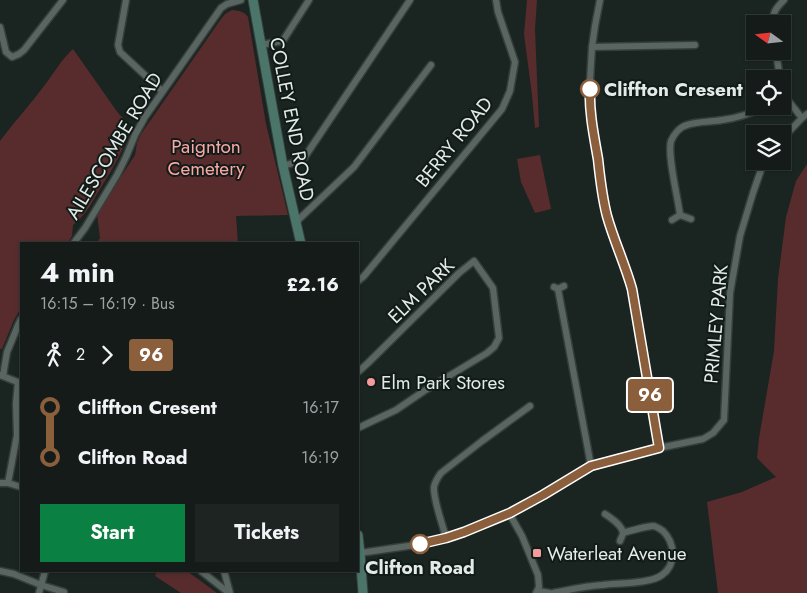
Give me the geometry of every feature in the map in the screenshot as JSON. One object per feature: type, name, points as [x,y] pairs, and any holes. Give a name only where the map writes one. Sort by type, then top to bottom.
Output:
[{"type":"street","points":[[0,27],[6,52],[12,57],[15,56],[24,50],[63,0]]},
{"type":"street","points":[[126,0],[118,45],[120,52],[135,68],[162,91]]},
{"type":"street","name":"AILESCOMBE ROAD","points":[[74,242],[117,175],[135,135],[162,91],[221,8],[226,4],[241,0]]},
{"type":"street","name":"COLLEY END ROAD","points":[[253,0],[283,166],[301,242]]},
{"type":"street","points":[[261,45],[284,39],[309,0]]},
{"type":"street","points":[[283,166],[304,158],[410,0]]},
{"type":"street","name":"BERRY ROAD","points":[[359,280],[502,109],[510,91],[515,62],[498,12],[496,0]]},
{"type":"street","points":[[360,553],[415,545],[446,538],[510,513],[591,466],[659,448],[632,289],[607,215],[593,128],[590,98],[592,47],[600,0]]},
{"type":"street","points":[[773,15],[784,0]]},
{"type":"street","points":[[592,47],[696,45]]},
{"type":"street","points":[[297,222],[354,167],[431,65]]},
{"type":"street","points":[[791,102],[804,116],[791,130]]},
{"type":"street","points":[[680,215],[671,154],[671,142],[676,133],[688,124],[724,120],[746,115]]},
{"type":"street","name":"PRIMLEY PARK","points":[[659,448],[703,438],[714,433],[724,420],[730,293],[740,236],[761,170]]},
{"type":"street","points":[[680,215],[691,219]]},
{"type":"street","points":[[672,220],[680,215]]},
{"type":"street","name":"ELM PARK","points":[[359,371],[459,273],[474,261],[493,288],[499,338],[494,347],[396,410],[359,428]]},
{"type":"street","points":[[559,287],[591,466]]},
{"type":"street","points":[[8,482],[16,435],[16,404],[20,383],[1,375],[7,352],[20,320]]},
{"type":"street","points":[[446,538],[434,489],[441,473],[530,406]]},
{"type":"street","points":[[0,483],[8,482],[20,487]]},
{"type":"street","points":[[510,513],[538,575],[537,592],[551,593],[603,584],[650,581],[662,575],[672,560],[670,539],[659,528],[653,526],[623,533]]},
{"type":"street","points":[[605,514],[617,523],[623,533]]},
{"type":"street","points":[[620,541],[623,533]]},
{"type":"street","points":[[359,544],[363,593]]},
{"type":"street","points":[[0,571],[14,574],[64,592]]},
{"type":"street","points":[[39,593],[45,572]]},
{"type":"street","points":[[202,572],[229,593]]},
{"type":"street","points":[[224,572],[229,593]]},
{"type":"green space","points":[[527,0],[537,0],[535,29],[539,127],[535,128],[524,34]]},
{"type":"green space","name":"Paignton Cemetery","points":[[232,10],[243,12],[248,17],[266,124],[288,215],[236,216],[238,242],[97,242],[100,238],[97,214],[135,155],[141,134],[225,14]]},
{"type":"green space","points":[[73,49],[123,118],[129,132],[119,157],[106,179],[86,211],[73,225],[72,236],[68,242],[20,242],[20,310],[2,349],[0,349],[0,141],[39,93],[61,62]]},
{"type":"green space","points":[[540,155],[551,209],[535,213],[521,182],[517,159]]},
{"type":"green space","points":[[807,164],[807,593],[718,593],[707,502],[742,492],[776,477],[757,458],[774,351],[778,279],[786,217],[796,181]]},
{"type":"green space","points":[[157,572],[188,572],[217,593],[181,593],[155,576]]},
{"type":"bus line","name":"96","points":[[420,544],[464,532],[510,513],[591,466],[659,448],[632,289],[607,215],[604,200],[593,128],[590,89]]},
{"type":"place","name":"Cliffton Cresent","points":[[590,89]]},
{"type":"place","name":"Elm Park Stores","points":[[371,382]]},
{"type":"place","name":"Clifton Road","points":[[420,544]]},
{"type":"place","name":"Waterleat Avenue","points":[[537,553]]}]
